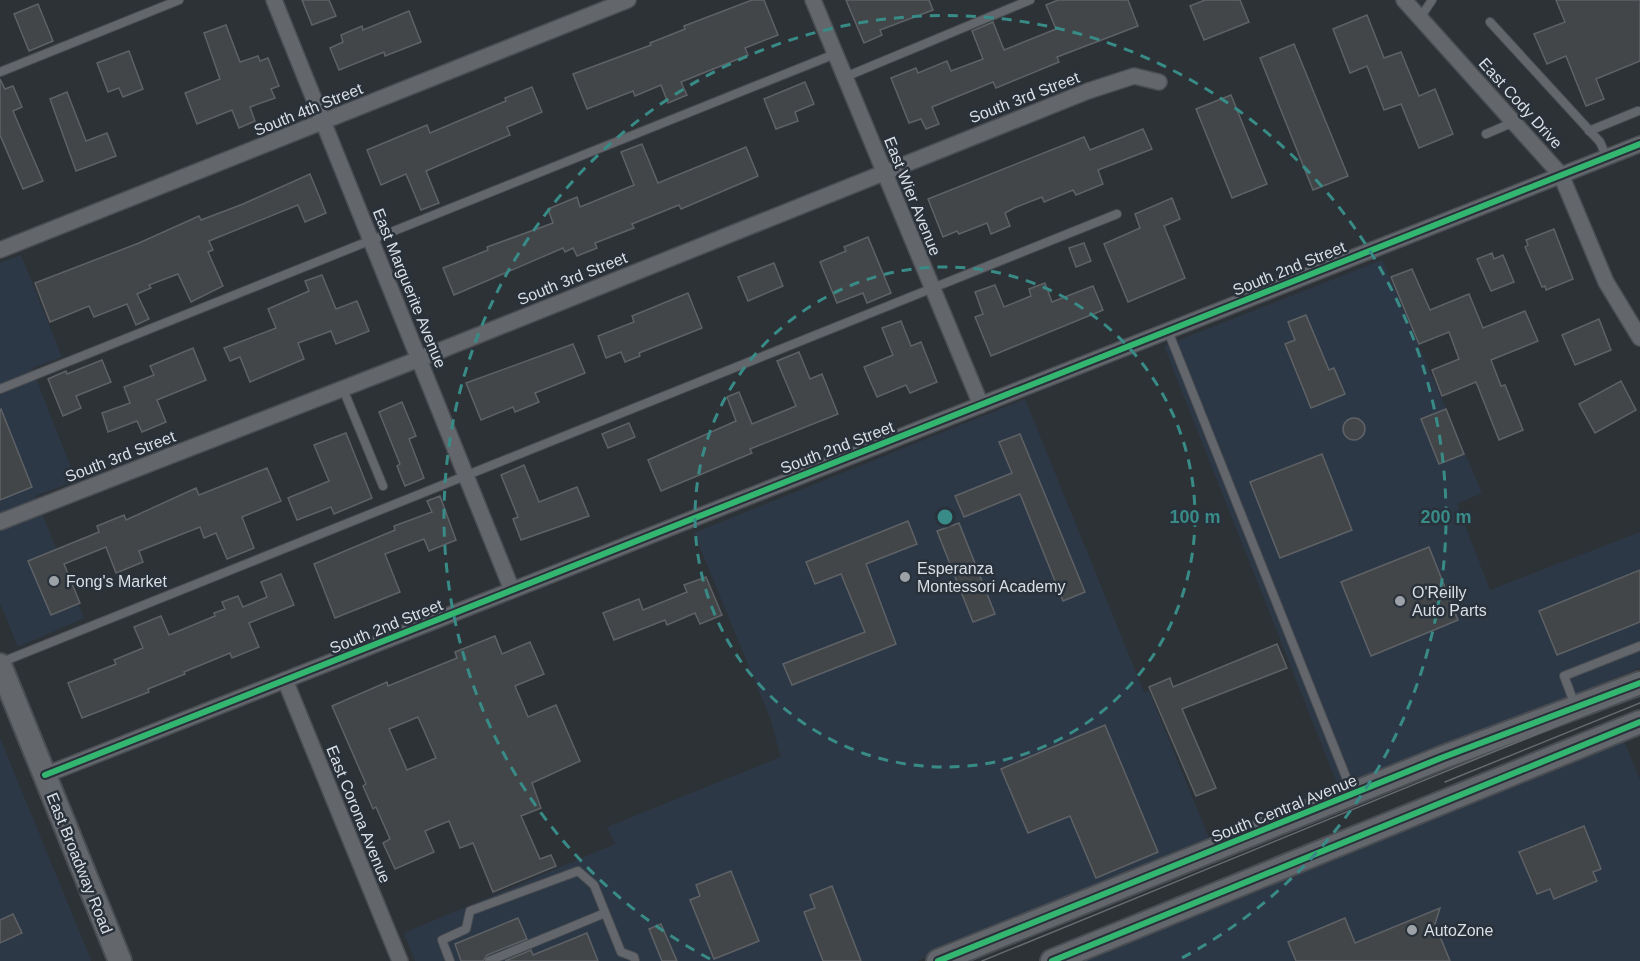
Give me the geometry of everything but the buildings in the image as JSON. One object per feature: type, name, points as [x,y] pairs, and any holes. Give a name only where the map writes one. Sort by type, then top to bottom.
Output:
[{"type":"main road","name":"East Broadway Road","points":[[0,664],[120,961]]},
{"type":"main road","name":"South Central Avenue","points":[[938,961],[1441,758],[1640,683]]},
{"type":"main road","points":[[1052,961],[1638,727]]},
{"type":"street","name":"East Marguerite Avenue","points":[[274,0],[512,590]]},
{"type":"street","name":"South 4th Street","points":[[0,250],[628,0]]},
{"type":"street","name":"East Wier Avenue","points":[[813,0],[981,405]]},
{"type":"street","name":"East Cody Drive","points":[[1404,0],[1561,175],[1606,282],[1640,338]]},
{"type":"street","name":"South 3rd Street","points":[[0,522],[419,359],[1106,85],[1134,76],[1159,82]]},
{"type":"street","name":"South 2nd Street","points":[[45,775],[1640,144]]},
{"type":"street","name":"East Corona Avenue","points":[[285,680],[400,961]]},
{"type":"lane","points":[[0,72],[179,0]]},
{"type":"lane","points":[[845,77],[1029,0]]},
{"type":"lane","points":[[1420,18],[1432,0]]},
{"type":"lane","points":[[1490,22],[1600,142],[1606,158]]},
{"type":"lane","points":[[0,388],[835,54]]},
{"type":"lane","points":[[1589,131],[1638,111]]},
{"type":"lane","points":[[1486,134],[1515,122]]},
{"type":"lane","points":[[0,664],[1117,214]]},
{"type":"lane","points":[[1168,331],[1353,794]]},
{"type":"lane","points":[[343,389],[383,486]]},
{"type":"lane","points":[[1576,709],[1564,676],[1640,646]]},
{"type":"lane","points":[[450,961],[442,940],[466,929],[470,911],[578,871],[594,885],[621,952],[634,957],[635,961]]},
{"type":"lane","points":[[489,961],[605,913]]},
{"type":"shaded area","points":[[21,255],[62,357],[32,368],[76,481],[35,496],[84,618],[18,647],[0,603],[0,263]]},
{"type":"shaded area","points":[[1382,260],[1482,493],[1457,504],[1490,590],[1640,532],[1640,668],[1340,791],[1164,346]]},
{"type":"shaded area","points":[[1025,399],[1144,692],[1149,691],[1211,843],[917,961],[415,961],[404,933],[615,844],[607,827],[781,757],[770,718],[694,533]]},
{"type":"shaded area","points":[[0,738],[91,960],[91,961],[0,961]]},
{"type":"shaded area","points":[[1623,738],[1640,780],[1640,961],[1075,961]]},
{"type":"tram line","points":[[982,961],[1640,692]]},
{"type":"tram line","points":[[1445,782],[1640,703]]},
{"type":"cycle path","points":[[45,775],[1640,144]]},
{"type":"cycle path","points":[[938,961],[1441,758],[1640,683]]},
{"type":"cycle path","points":[[1052,961],[1640,722]]},
{"type":"place","name":"Esperanza Montessori Academy","points":[[905,577]]},
{"type":"place","name":"Fong's Market","points":[[54,581]]},
{"type":"place","name":"O'Reilly Auto Parts","points":[[1400,601]]},
{"type":"place","name":"AutoZone","points":[[1412,930]]}]
